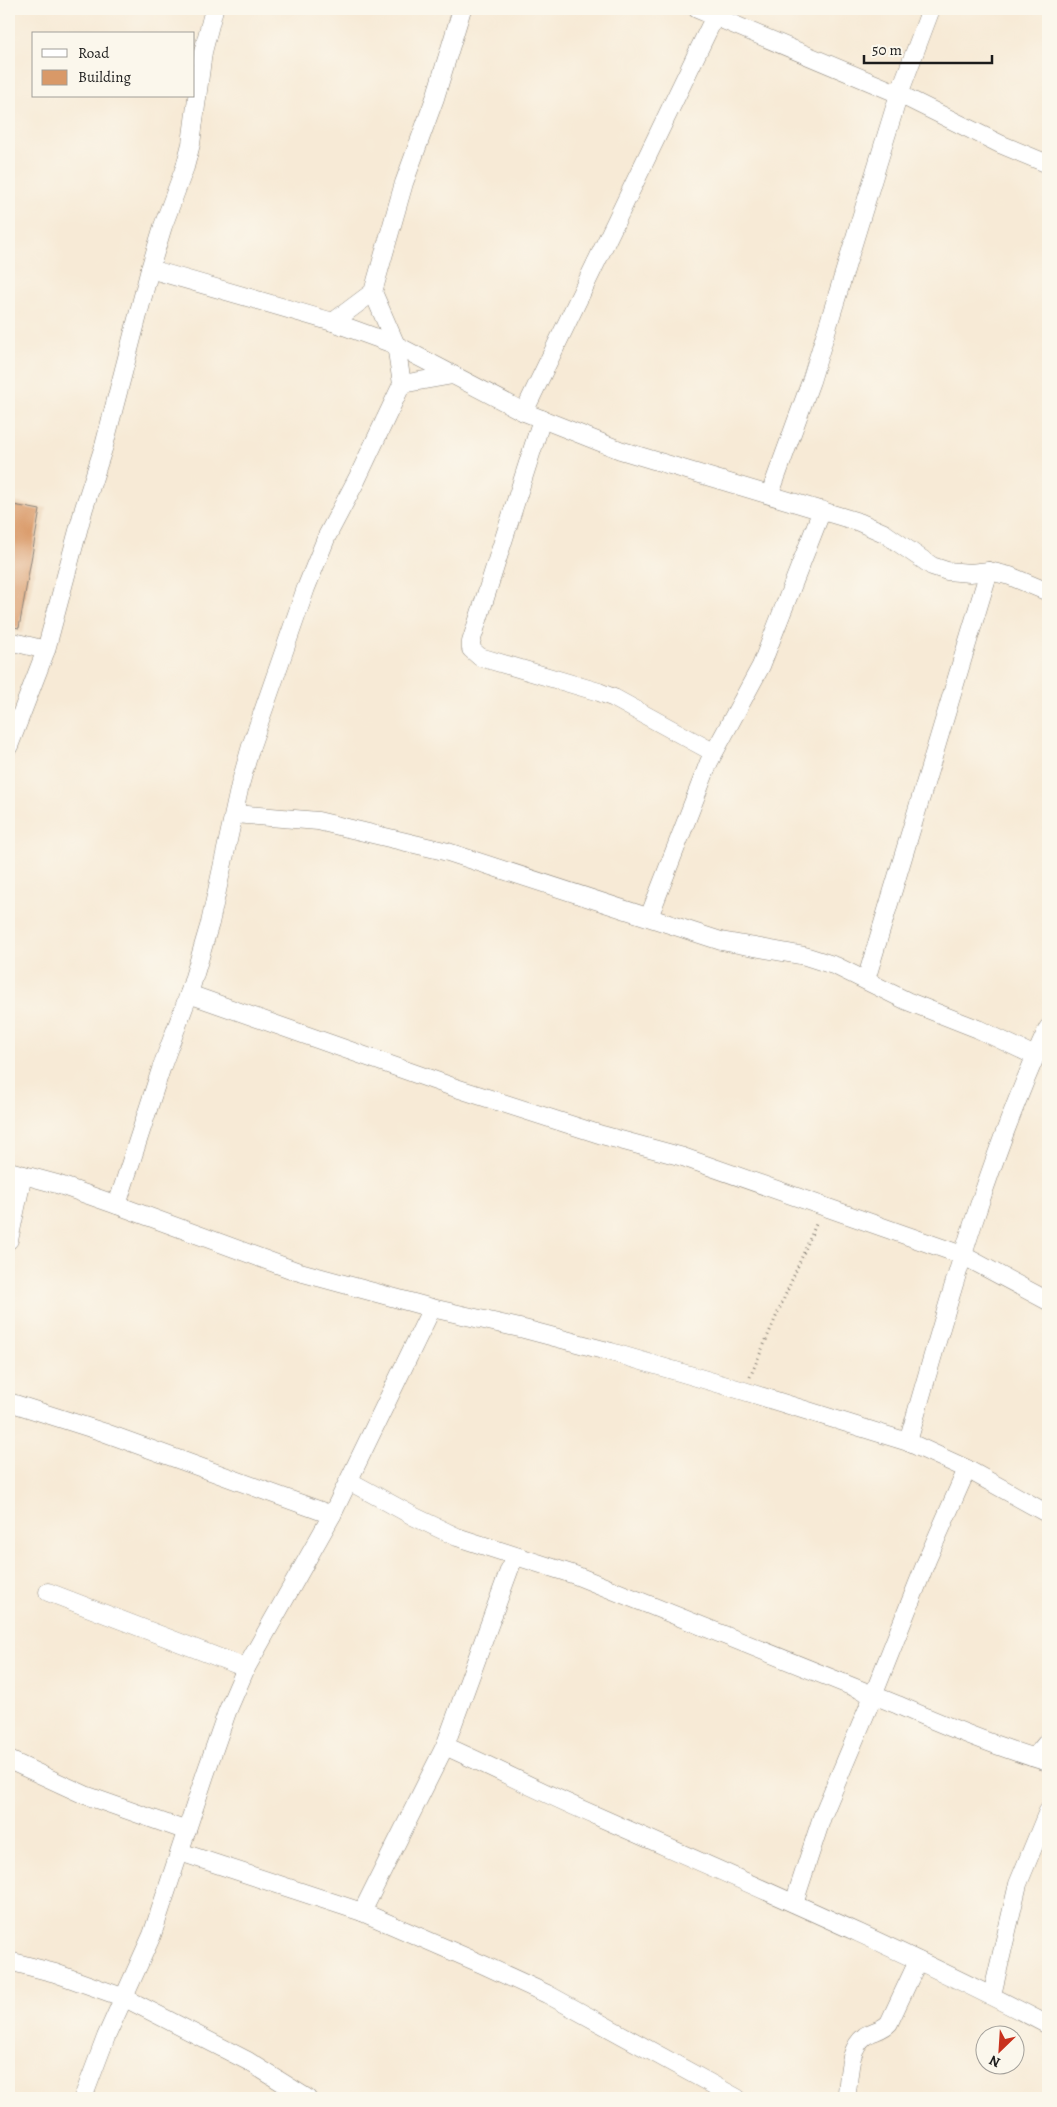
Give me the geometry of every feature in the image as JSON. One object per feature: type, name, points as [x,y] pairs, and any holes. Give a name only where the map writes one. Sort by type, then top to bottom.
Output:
[{"type":"street","points":[[9,746],[46,650],[84,508],[104,446],[150,269],[163,226],[185,167],[191,144],[203,52],[214,9]]},
{"type":"street","points":[[333,322],[373,292],[404,183],[434,98],[462,9]]},
{"type":"street","points":[[697,9],[899,94],[1000,144],[1048,164]]},
{"type":"street","points":[[770,494],[811,381],[899,94],[931,9]]},
{"type":"street","points":[[524,412],[715,16]]},
{"type":"street","points":[[150,269],[333,322],[396,345],[524,412],[620,450],[859,522],[884,533],[932,566],[947,571],[970,573],[989,571],[1010,576],[1048,592]]},
{"type":"street","points":[[117,1204],[162,1066],[190,994],[210,923],[251,746],[306,588],[327,536],[357,479],[402,384],[396,345],[373,292]]},
{"type":"street","points":[[402,384],[453,375]]},
{"type":"street","points":[[542,419],[471,642],[471,649],[480,657],[607,695],[713,752]]},
{"type":"street","points":[[649,918],[680,833],[713,752],[761,666],[822,510]]},
{"type":"street","points":[[866,980],[989,571]]},
{"type":"street","points":[[9,641],[46,650]]},
{"type":"street","points":[[235,814],[318,821],[448,852],[729,943],[805,956],[836,966],[907,1001],[978,1029],[1035,1056]]},
{"type":"street","points":[[190,994],[453,1087],[602,1134],[683,1157],[962,1255],[1048,1301]]},
{"type":"street","points":[[908,1442],[962,1255],[1022,1087],[1048,1028]]},
{"type":"street","points":[[9,1240],[16,1173],[57,1184],[117,1204],[296,1271],[432,1308],[524,1329],[744,1391],[908,1442],[967,1469],[1048,1514]]},
{"type":"street","points":[[83,2098],[106,2038],[152,1935],[227,1712],[246,1668],[332,1515],[432,1308]]},
{"type":"street","points":[[9,1402],[103,1432],[332,1515]]},
{"type":"street","points":[[794,1903],[822,1817],[927,1560],[967,1469]]},
{"type":"street","points":[[349,1481],[457,1538],[575,1576],[966,1734],[1040,1759],[1040,1751],[1048,1741]]},
{"type":"street","points":[[362,1912],[445,1746],[514,1557]]},
{"type":"street","points":[[48,1592],[246,1668]]},
{"type":"street","points":[[445,1746],[596,1816],[794,1903],[992,1995],[1048,2025]]},
{"type":"street","points":[[9,1760],[85,1795],[187,1831]]},
{"type":"street","points":[[992,1995],[1018,1884],[1048,1811]]},
{"type":"street","points":[[180,1852],[362,1912],[547,1994],[737,2098]]},
{"type":"street","points":[[9,1961],[56,1973],[125,1998],[248,2061],[306,2098]]},
{"type":"street","points":[[846,2098],[850,2063],[857,2046],[865,2037],[889,2023],[918,1961]]},
{"type":"path","points":[[744,1391],[824,1206]]},
{"type":"shaded area","points":[[9,501],[46,508],[23,633],[9,631]]},
{"type":"building","points":[[9,504],[40,510],[19,628],[9,626]]}]
